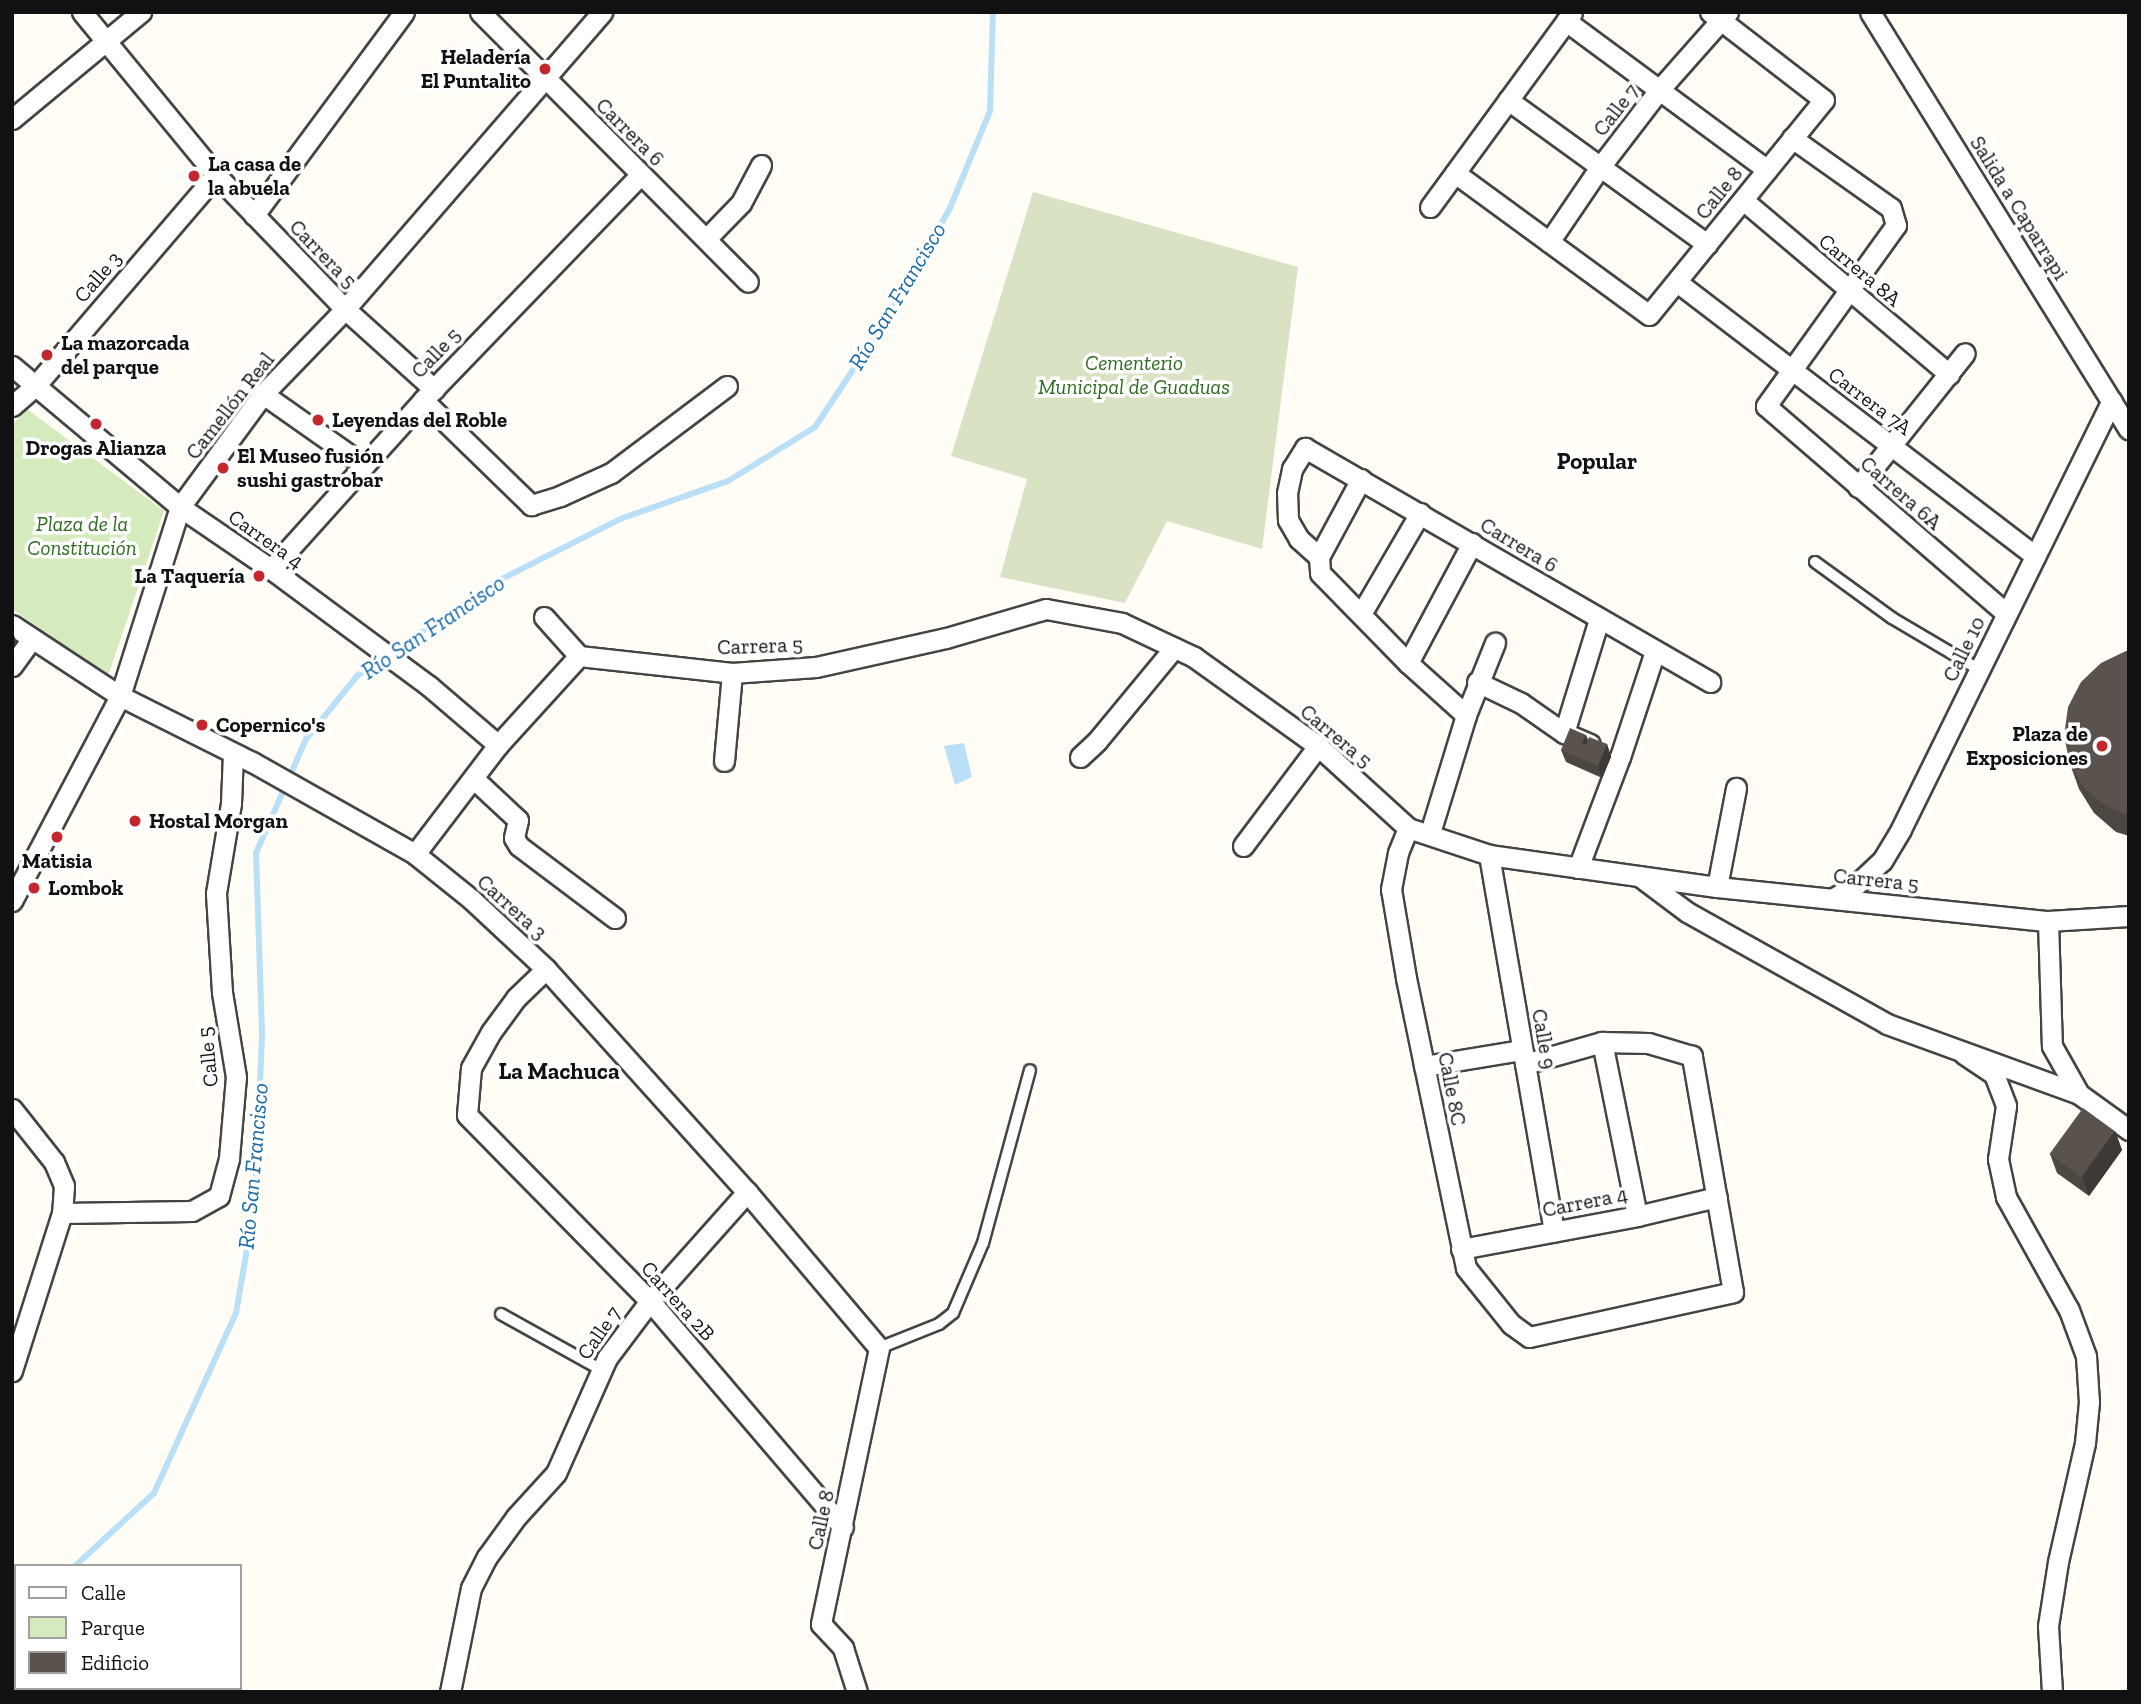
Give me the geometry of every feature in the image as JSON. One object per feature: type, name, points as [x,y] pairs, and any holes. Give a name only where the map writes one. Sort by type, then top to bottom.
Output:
[{"type":"street","name":"Carrera 5","points":[[82,12],[216,175],[428,394],[531,505],[560,496],[611,473],[727,386]]},
{"type":"street","points":[[12,119],[141,12]]},
{"type":"street","points":[[254,215],[404,12]]},
{"type":"street","name":"Carrera 6","points":[[480,12],[748,282]]},
{"type":"street","name":"Camellón Real","points":[[12,901],[120,696],[180,507],[263,394],[345,309],[602,12]]},
{"type":"street","name":"Salida a Caparrapi","points":[[1870,12],[2129,429]]},
{"type":"street","name":"Calle 7","points":[[1549,242],[1600,167],[1719,15]]},
{"type":"street","name":"Calle 8","points":[[1549,242],[1649,316],[1824,100],[1719,15]]},
{"type":"street","points":[[1430,207],[1569,17],[1659,90],[1767,170]]},
{"type":"street","points":[[1508,100],[1707,244]]},
{"type":"street","points":[[1792,370],[1896,225],[1891,208],[1793,138]]},
{"type":"street","points":[[706,239],[741,203],[761,165]]},
{"type":"street","points":[[1455,173],[1549,242]]},
{"type":"street","name":"Calle 5","points":[[271,569],[428,394],[640,174]]},
{"type":"street","name":"Calle 3","points":[[12,406],[36,385],[216,175]]},
{"type":"street","name":"Carrera 8A","points":[[1743,200],[1949,374]]},
{"type":"street","name":"Carrera 7A","points":[[1677,282],[2035,556]]},
{"type":"street","points":[[1858,486],[1965,353]]},
{"type":"street","name":"Carrera 4","points":[[12,366],[180,507],[271,569],[429,686],[498,745]]},
{"type":"street","name":"Carrera 6A","points":[[1792,370],[1766,406],[2007,614]]},
{"type":"street","points":[[263,394],[365,465]]},
{"type":"street","name":"Calle 10","points":[[1834,898],[1857,884],[1882,861],[1980,670],[2112,401]]},
{"type":"street","name":"Carrera 6","points":[[1320,565],[1288,520],[1287,493],[1292,469],[1305,448],[1710,682]]},
{"type":"street","points":[[1361,479],[1320,565],[1361,614],[1408,663],[1466,715]]},
{"type":"street","points":[[1361,614],[1420,513]]},
{"type":"street","points":[[1408,663],[1472,543]]},
{"type":"street","name":"Carrera 5","points":[[579,656],[732,673],[816,667],[946,638],[1045,609],[1122,623],[1194,657],[1318,746],[1408,828],[1430,833],[1489,855],[1717,887],[2048,921],[2129,916]]},
{"type":"street","points":[[415,854],[498,745],[579,656],[544,617]]},
{"type":"street","points":[[1564,733],[1599,619]]},
{"type":"street","name":"Carrera 3","points":[[12,625],[120,696],[252,762],[415,854],[471,899],[546,969],[747,1192],[879,1348]]},
{"type":"street","points":[[12,666],[32,638]]},
{"type":"street","points":[[1430,833],[1477,682],[1494,643]]},
{"type":"street","points":[[1080,757],[1097,741],[1174,648]]},
{"type":"street","points":[[1578,868],[1620,757],[1655,651]]},
{"type":"street","points":[[724,761],[732,673]]},
{"type":"street","points":[[1477,682],[1521,703],[1564,733],[1620,757]]},
{"type":"street","points":[[1243,846],[1318,746]]},
{"type":"street","name":"Calle 5","points":[[62,1213],[192,1211],[219,1196],[229,1158],[236,1077],[222,992],[216,893],[231,803],[233,754]]},
{"type":"street","points":[[474,779],[518,820],[514,838],[519,846],[615,918]]},
{"type":"street","points":[[1717,887],[1736,788]]},
{"type":"street","name":"Calle 8C","points":[[1408,828],[1398,853],[1391,889],[1461,1249],[1466,1268],[1511,1324],[1529,1337],[1733,1292],[1717,1197]]},
{"type":"street","name":"Calle 9","points":[[1489,855],[1554,1231]]},
{"type":"street","points":[[1638,876],[1687,912],[1887,1024],[2079,1094],[2129,1130]]},
{"type":"street","points":[[2048,921],[2052,1046],[2079,1094]]},
{"type":"street","name":"Carrera 2B","points":[[546,969],[516,998],[491,1032],[471,1068],[467,1115],[650,1301],[843,1527]]},
{"type":"street","points":[[1424,1066],[1524,1057],[1602,1042],[1648,1043],[1692,1056],[1717,1197]]},
{"type":"street","points":[[1602,1042],[1637,1216]]},
{"type":"street","points":[[1964,1054],[1994,1074],[2006,1106],[1998,1158],[2006,1197],[2069,1310],[2086,1356],[2089,1402],[2085,1443],[2058,1562],[2048,1626],[2052,1692]]},
{"type":"street","points":[[12,1110],[54,1162],[64,1186],[62,1213],[12,1371]]},
{"type":"street","name":"Calle 7","points":[[450,1692],[471,1588],[487,1557],[516,1517],[556,1473],[600,1369],[650,1301],[747,1192]]},
{"type":"street","name":"Carrera 4","points":[[1461,1249],[1637,1216],[1717,1197]]},
{"type":"street","name":"Calle 8","points":[[857,1692],[843,1648],[821,1624],[879,1348]]},
{"type":"lane","points":[[1815,562],[1892,618],[1980,670]]},
{"type":"lane","points":[[879,1348],[939,1325],[953,1313],[982,1243],[1030,1070]]},
{"type":"lane","points":[[501,1314],[600,1369]]},
{"type":"green space","name":"Cementerio Municipal de Guaduas","points":[[1033,192],[1298,267],[1262,549],[1167,521],[1125,603],[1000,577],[1027,479],[951,456]]},
{"type":"green space","name":"Plaza de la Constitución","points":[[27,409],[164,511],[108,676],[12,609],[12,425]]},
{"type":"water","points":[[964,743],[972,777],[955,785],[944,746]]},
{"type":"building","name":"Plaza de Exposiciones","points":[[2129,651],[2129,815],[2107,807],[2085,789],[2070,764],[2064,736],[2068,707],[2081,682],[2101,663]]},
{"type":"building","points":[[1570,728],[1586,735],[1582,743],[1586,745],[1589,737],[1607,744],[1598,766],[1561,750]]},
{"type":"building","points":[[2083,1108],[2115,1131],[2081,1177],[2049,1154]]},
{"type":"waterway","name":"Río San Francisco","points":[[77,1564],[154,1493],[236,1313],[255,1203],[262,1033],[256,853],[306,739],[357,676],[492,584],[620,519],[728,481],[815,427],[882,326],[950,208],[990,111],[993,12]]},
{"type":"place","name":"Heladería El Puntalito","points":[[545,69]]},
{"type":"place","name":"La casa de la abuela","points":[[194,176]]},
{"type":"place","name":"La mazorcada del parque","points":[[47,355]]},
{"type":"place","name":"Leyendas del Roble","points":[[318,420]]},
{"type":"place","name":"Drogas Alianza","points":[[96,424]]},
{"type":"place","name":"El Museo fusión sushi gastrobar","points":[[223,468]]},
{"type":"place","name":"La Taquería","points":[[259,576]]},
{"type":"place","name":"Copernico's","points":[[202,725]]},
{"type":"place","name":"Plaza de Exposiciones","points":[[2102,746]]},
{"type":"place","name":"Hostal Morgan","points":[[135,821]]},
{"type":"place","name":"Matisia","points":[[57,837]]},
{"type":"place","name":"Lombok","points":[[34,888]]},
{"type":"district","name":"Popular","points":[[1597,461]]},
{"type":"district","name":"La Machuca","points":[[559,1071]]}]
